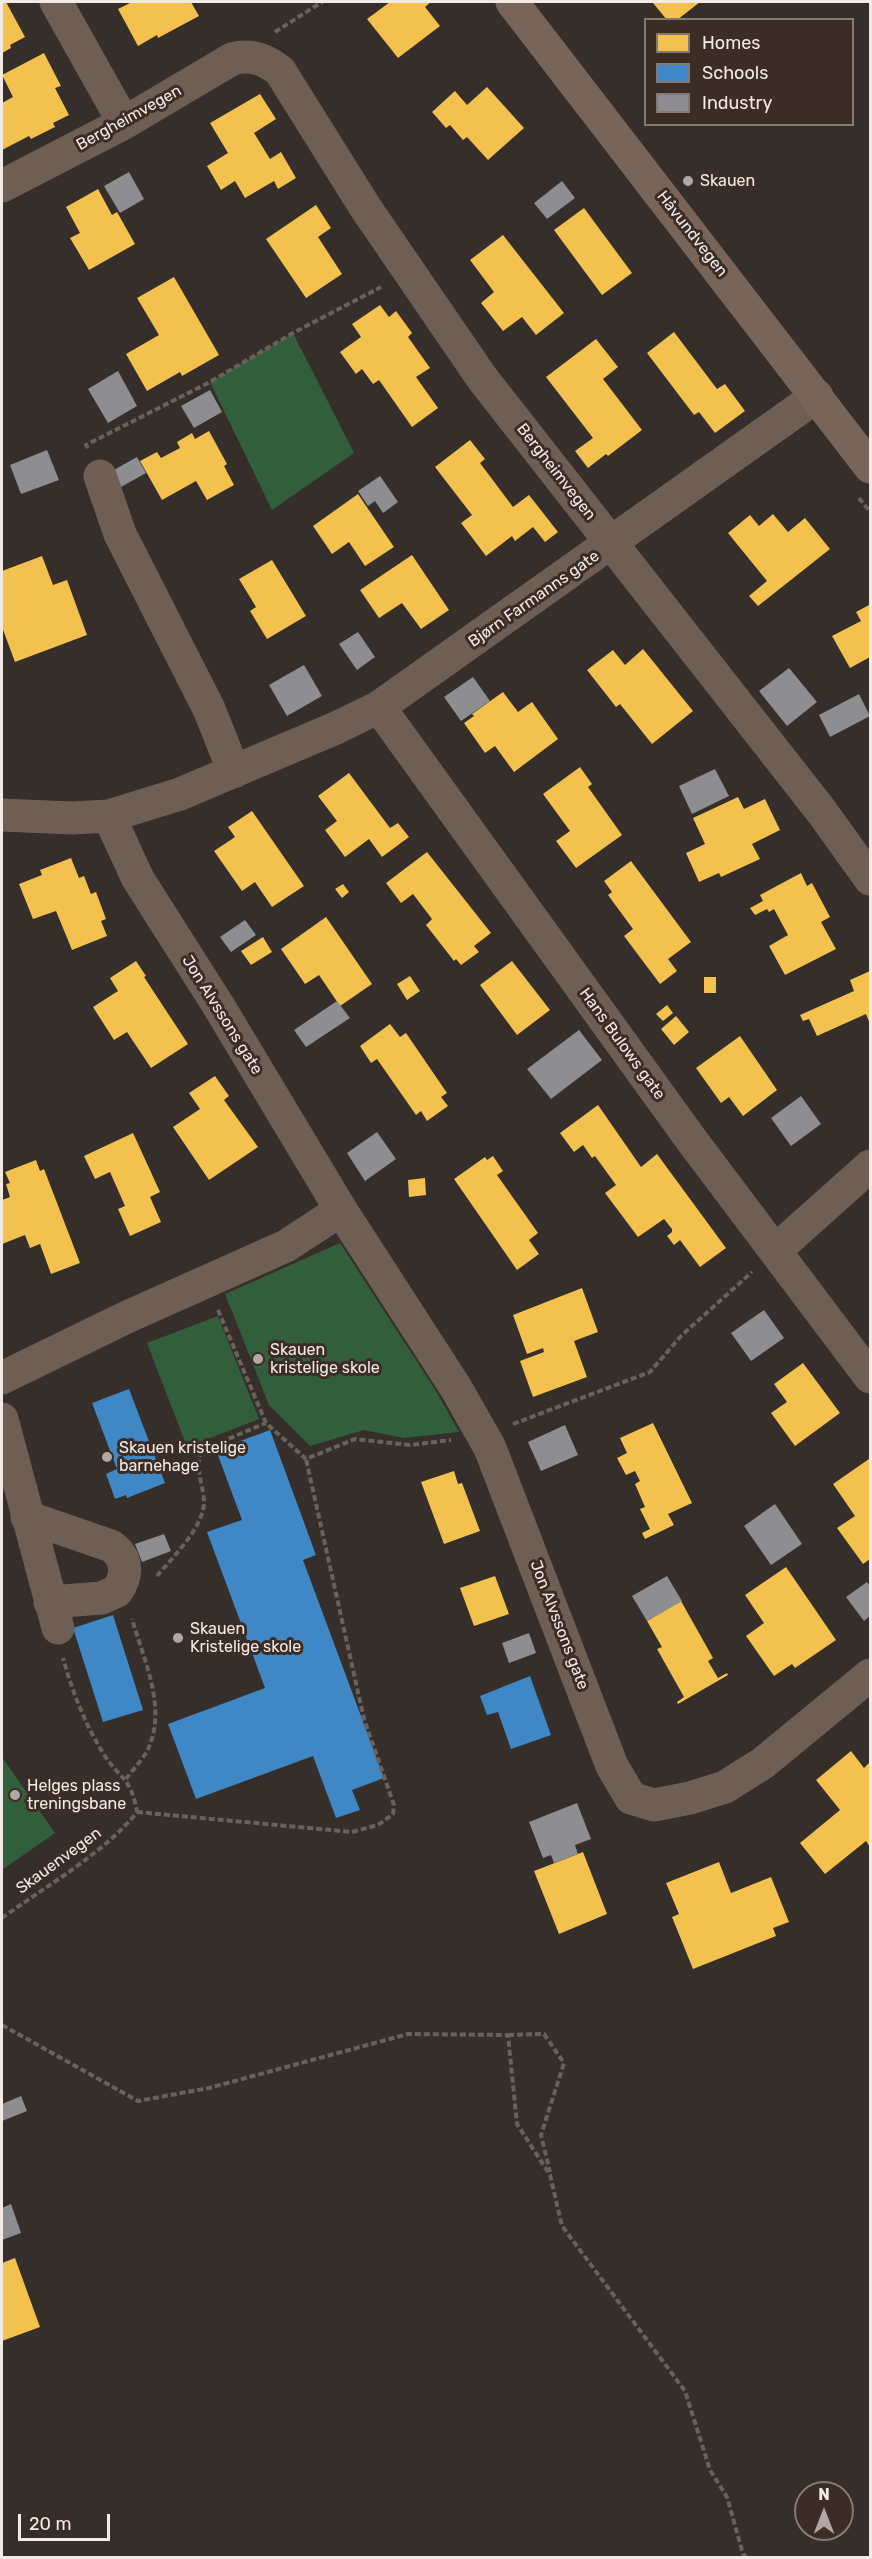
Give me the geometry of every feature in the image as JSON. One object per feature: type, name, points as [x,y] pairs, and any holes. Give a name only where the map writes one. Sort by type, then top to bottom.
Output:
[{"type":"main road","name":"Håvundvegen","points":[[512,2],[870,467]]},
{"type":"street","points":[[56,2],[124,123]]},
{"type":"street","name":"Bergheimvegen","points":[[2,186],[124,123],[232,59],[257,57],[280,71],[409,273],[482,378],[822,812],[870,879]]},
{"type":"street","name":"Bjørn Farmanns gate","points":[[2,815],[72,819],[109,816],[180,794],[336,728],[379,707],[817,396]]},
{"type":"street","points":[[100,476],[120,534],[209,709],[234,772]]},
{"type":"street","name":"Hans Bulows gate","points":[[379,707],[690,1138],[870,1377]]},
{"type":"street","name":"Jon Alvssons gate","points":[[109,816],[138,879],[341,1210],[456,1388],[490,1448],[612,1766],[631,1798],[654,1805],[690,1798],[725,1787],[763,1763],[870,1675]]},
{"type":"street","points":[[776,1250],[870,1166]]},
{"type":"street","points":[[2,1378],[127,1317],[286,1246],[341,1210]]},
{"type":"street","points":[[2,1419],[27,1517],[54,1615],[136,1584],[126,1572],[120,1552],[111,1546],[27,1517]]},
{"type":"path","points":[[257,57],[277,30],[322,2]]},
{"type":"path","points":[[100,476],[86,445],[210,382],[293,333],[409,273]]},
{"type":"path","points":[[126,1779],[146,1753],[154,1733],[156,1717],[136,1584],[184,1544],[203,1510],[204,1501],[198,1468],[202,1450],[266,1423]]},
{"type":"path","points":[[54,1615],[64,1660],[84,1718],[104,1755],[126,1779],[134,1796],[137,1812],[352,1832],[378,1825],[393,1814],[394,1805],[364,1719],[306,1459]]},
{"type":"path","name":"Skauenvegen","points":[[2,1918],[78,1864],[126,1826],[137,1812]]},
{"type":"path","points":[[2,2025],[138,2101],[209,2088],[408,2034],[508,2036],[544,2034],[564,2063],[541,2135],[562,2226],[685,2391],[711,2470],[726,2498],[743,2554],[747,2558]]},
{"type":"path","points":[[508,2036],[517,2124],[550,2175]]},
{"type":"green space","points":[[293,333],[354,453],[272,510],[210,382]]},
{"type":"green space","points":[[340,1243],[436,1391],[459,1432],[404,1438],[364,1430],[310,1446],[269,1405],[225,1294]]},
{"type":"green space","points":[[218,1316],[259,1419],[187,1447],[147,1343]]},
{"type":"green space","name":"Helges plass treningsbane","points":[[2,1757],[55,1833],[2,1870]]},
{"type":"building: Homes","points":[[2,2],[6,2],[25,37],[10,45],[11,48],[2,53]]},
{"type":"building: Homes","points":[[132,2],[191,2],[199,16],[138,46],[118,9]]},
{"type":"building: Homes","points":[[390,2],[431,2],[425,7],[440,26],[398,58],[367,19]]},
{"type":"building: Homes","points":[[700,2],[680,18],[665,18],[653,3]]},
{"type":"building: Homes","points":[[44,53],[61,86],[55,88],[69,115],[53,123],[55,127],[31,139],[29,136],[2,150],[2,103],[13,97],[2,75]]},
{"type":"building: Homes","points":[[487,87],[524,128],[488,160],[467,137],[463,140],[450,125],[446,128],[432,112],[455,91],[467,105]]},
{"type":"building: Homes","points":[[260,94],[276,119],[254,133],[270,159],[281,152],[296,178],[278,189],[274,181],[245,198],[235,181],[221,190],[207,166],[228,153],[210,123]]},
{"type":"building: Homes","points":[[98,189],[112,215],[117,212],[135,244],[89,270],[70,238],[80,233],[66,207]]},
{"type":"building: Homes","points":[[316,205],[331,228],[318,237],[342,274],[306,298],[266,239]]},
{"type":"building: Homes","points":[[584,208],[632,273],[602,295],[554,230]]},
{"type":"building: Homes","points":[[503,235],[564,313],[536,335],[522,317],[503,331],[481,303],[494,292],[470,260]]},
{"type":"building: Homes","points":[[174,277],[219,355],[182,376],[180,372],[147,391],[126,354],[159,335],[137,298]]},
{"type":"building: Homes","points":[[380,305],[389,317],[396,311],[412,333],[408,337],[430,368],[416,377],[438,408],[412,427],[379,380],[373,384],[362,369],[356,374],[340,352],[361,337],[352,324]]},
{"type":"building: Homes","points":[[674,332],[717,389],[725,384],[745,411],[715,433],[699,412],[694,415],[647,353]]},
{"type":"building: Homes","points":[[596,339],[618,367],[603,379],[642,430],[588,468],[575,451],[593,438],[546,377]]},
{"type":"building: Homes","points":[[209,431],[227,464],[224,466],[234,485],[207,500],[196,481],[162,500],[140,461],[157,452],[161,458],[180,448],[177,442],[192,433],[195,439]]},
{"type":"building: Homes","points":[[470,440],[485,459],[480,463],[513,507],[529,495],[558,532],[545,542],[533,527],[515,541],[512,536],[486,556],[461,523],[472,515],[435,467]]},
{"type":"building: Homes","points":[[358,494],[394,547],[365,566],[349,542],[332,554],[313,526]]},
{"type":"building: Homes","points":[[773,514],[788,532],[805,518],[830,549],[758,606],[749,596],[767,581],[728,533],[750,515],[759,526]]},
{"type":"building: Homes","points":[[412,555],[449,610],[421,629],[402,603],[379,618],[360,590]]},
{"type":"building: Homes","points":[[42,556],[53,585],[67,580],[87,635],[15,662],[2,627],[2,571]]},
{"type":"building: Homes","points":[[272,560],[306,616],[267,639],[250,611],[256,607],[239,579]]},
{"type":"building: Homes","points":[[869,605],[870,657],[850,668],[832,636],[861,621],[856,612]]},
{"type":"building: Homes","points":[[643,649],[693,711],[652,744],[620,704],[616,707],[587,670],[613,650],[625,665]]},
{"type":"building: Homes","points":[[503,692],[518,712],[532,702],[558,739],[514,772],[495,746],[485,753],[464,723],[474,716],[472,714]]},
{"type":"building: Homes","points":[[580,767],[592,784],[588,787],[622,835],[576,868],[556,841],[570,831],[543,794]]},
{"type":"building: Homes","points":[[349,773],[390,828],[398,823],[409,837],[382,857],[369,839],[345,857],[325,830],[337,821],[318,796]]},
{"type":"building: Homes","points":[[738,797],[744,809],[765,799],[780,830],[752,844],[760,859],[721,877],[719,873],[699,882],[686,853],[705,844],[693,818]]},
{"type":"building: Homes","points":[[252,811],[304,886],[272,907],[255,882],[242,891],[214,851],[235,837],[228,827]]},
{"type":"building: Homes","points":[[427,852],[491,933],[474,946],[479,952],[461,965],[456,959],[454,961],[426,925],[432,919],[413,894],[401,903],[386,883]]},
{"type":"building: Homes","points":[[71,858],[79,878],[84,876],[91,894],[96,892],[106,919],[101,921],[107,936],[72,950],[56,911],[33,919],[19,884],[42,875],[40,870]]},
{"type":"building: Homes","points":[[631,861],[691,942],[668,959],[677,971],[660,984],[624,936],[633,929],[608,895],[612,892],[604,881]]},
{"type":"building: Homes","points":[[801,873],[807,886],[812,883],[830,917],[821,922],[836,949],[785,975],[769,946],[788,935],[774,909],[769,912],[767,909],[755,915],[750,908],[763,901],[760,895]]},
{"type":"building: Homes","points":[[343,884],[349,892],[342,898],[335,889]]},
{"type":"building: Homes","points":[[326,917],[372,984],[340,1006],[319,975],[305,984],[281,949]]},
{"type":"building: Homes","points":[[263,937],[272,952],[251,965],[241,951]]},
{"type":"building: Homes","points":[[136,961],[188,1044],[151,1068],[127,1032],[114,1040],[93,1007],[118,991],[110,978]]},
{"type":"building: Homes","points":[[512,961],[550,1010],[517,1035],[480,985]]},
{"type":"building: Homes","points":[[870,971],[870,1024],[866,1014],[817,1036],[809,1019],[803,1021],[800,1015],[854,991],[850,980]]},
{"type":"building: Homes","points":[[410,976],[420,991],[407,1000],[397,984]]},
{"type":"building: Homes","points":[[704,977],[716,977],[716,993],[704,993]]},
{"type":"building: Homes","points":[[667,1005],[673,1013],[663,1021],[656,1014]]},
{"type":"building: Homes","points":[[676,1016],[689,1032],[674,1045],[661,1029]]},
{"type":"building: Homes","points":[[390,1024],[400,1037],[406,1033],[447,1093],[441,1097],[448,1106],[427,1121],[421,1111],[416,1115],[377,1059],[371,1063],[360,1046]]},
{"type":"building: Homes","points":[[740,1036],[777,1090],[743,1116],[729,1097],[721,1103],[696,1068]]},
{"type":"building: Homes","points":[[215,1076],[229,1096],[224,1100],[258,1147],[209,1180],[173,1127],[200,1109],[189,1093]]},
{"type":"building: Homes","points":[[598,1105],[641,1167],[657,1154],[726,1248],[700,1267],[680,1240],[674,1245],[667,1236],[672,1229],[664,1219],[638,1237],[605,1193],[616,1185],[595,1156],[592,1158],[583,1145],[574,1152],[560,1133]]},
{"type":"building: Homes","points":[[133,1133],[160,1192],[150,1197],[161,1222],[130,1236],[118,1209],[125,1206],[110,1172],[95,1179],[84,1156]]},
{"type":"building: Homes","points":[[493,1156],[503,1171],[497,1175],[538,1233],[529,1240],[539,1254],[517,1270],[454,1179],[485,1157],[487,1160]]},
{"type":"building: Homes","points":[[36,1160],[40,1171],[44,1169],[80,1263],[51,1274],[40,1244],[30,1248],[25,1235],[2,1244],[2,1200],[10,1197],[6,1184],[10,1183],[5,1172]]},
{"type":"building: Homes","points":[[425,1178],[426,1195],[409,1197],[408,1180]]},
{"type":"building: Homes","points":[[582,1288],[598,1332],[574,1341],[587,1377],[533,1397],[520,1361],[544,1352],[543,1348],[527,1354],[513,1315]]},
{"type":"building: Homes","points":[[803,1363],[840,1413],[795,1446],[771,1413],[787,1402],[774,1384]]},
{"type":"building: Homes","points":[[653,1423],[692,1503],[668,1514],[674,1525],[645,1539],[642,1533],[650,1529],[640,1509],[645,1507],[635,1484],[640,1481],[635,1471],[626,1475],[617,1458],[627,1453],[620,1438]]},
{"type":"building: Homes","points":[[869,1459],[870,1559],[863,1564],[837,1528],[855,1516],[833,1484]]},
{"type":"building: Homes","points":[[454,1471],[458,1484],[462,1483],[480,1531],[444,1544],[421,1482]]},
{"type":"building: Homes","points":[[786,1567],[836,1640],[795,1668],[792,1664],[774,1676],[746,1636],[764,1623],[745,1595]]},
{"type":"building: Homes","points":[[495,1576],[509,1614],[474,1626],[460,1588]]},
{"type":"building: Homes","points":[[681,1601],[713,1658],[708,1661],[718,1678],[727,1673],[728,1675],[678,1704],[677,1702],[684,1697],[657,1649],[662,1647],[647,1621]]},
{"type":"building: Homes","points":[[851,1751],[864,1768],[870,1762],[870,1847],[866,1841],[825,1874],[800,1843],[840,1810],[816,1780]]},
{"type":"building: Homes","points":[[583,1852],[607,1914],[559,1934],[534,1871]]},
{"type":"building: Homes","points":[[719,1862],[731,1893],[771,1877],[789,1922],[773,1928],[776,1936],[693,1969],[672,1917],[679,1914],[666,1883]]},
{"type":"building: Homes","points":[[15,2258],[40,2327],[2,2341],[2,2263]]},
{"type":"building: Schools","points":[[129,1389],[165,1483],[127,1498],[126,1495],[115,1499],[106,1474],[117,1469],[92,1403]]},
{"type":"building: Schools","points":[[270,1430],[316,1555],[303,1560],[384,1778],[352,1790],[360,1810],[336,1818],[313,1756],[196,1799],[168,1724],[265,1688],[207,1532],[242,1520],[216,1450]]},
{"type":"building: Schools","points":[[113,1615],[143,1710],[103,1722],[73,1628]]},
{"type":"building: Schools","points":[[530,1676],[551,1735],[511,1749],[498,1712],[487,1715],[480,1696]]},
{"type":"building: Industry","points":[[129,172],[144,199],[120,213],[104,186]]},
{"type":"building: Industry","points":[[562,181],[575,198],[547,219],[534,203]]},
{"type":"building: Industry","points":[[118,371],[137,406],[108,423],[88,389]]},
{"type":"building: Industry","points":[[210,390],[222,412],[194,428],[181,406]]},
{"type":"building: Industry","points":[[47,450],[59,480],[21,494],[10,465]]},
{"type":"building: Industry","points":[[137,457],[146,473],[121,487],[112,471]]},
{"type":"building: Industry","points":[[380,476],[398,502],[383,513],[375,501],[368,506],[358,491]]},
{"type":"building: Industry","points":[[358,632],[375,657],[357,670],[339,644]]},
{"type":"building: Industry","points":[[304,665],[322,696],[287,716],[269,685]]},
{"type":"building: Industry","points":[[789,668],[817,702],[787,726],[759,691]]},
{"type":"building: Industry","points":[[473,677],[490,701],[461,721],[444,697]]},
{"type":"building: Industry","points":[[859,694],[870,716],[830,737],[819,715]]},
{"type":"building: Industry","points":[[715,769],[729,796],[692,814],[679,786]]},
{"type":"building: Industry","points":[[245,920],[256,935],[231,952],[220,937]]},
{"type":"building: Industry","points":[[337,1001],[350,1018],[306,1047],[294,1030]]},
{"type":"building: Industry","points":[[579,1030],[602,1060],[551,1099],[527,1069]]},
{"type":"building: Industry","points":[[801,1096],[821,1124],[791,1146],[771,1118]]},
{"type":"building: Industry","points":[[377,1132],[396,1159],[365,1181],[347,1153]]},
{"type":"building: Industry","points":[[764,1310],[784,1338],[751,1361],[731,1333]]},
{"type":"building: Industry","points":[[565,1425],[578,1455],[541,1471],[528,1442]]},
{"type":"building: Industry","points":[[775,1504],[802,1544],[771,1565],[744,1526]]},
{"type":"building: Industry","points":[[164,1534],[171,1551],[142,1562],[135,1544]]},
{"type":"building: Industry","points":[[667,1576],[682,1601],[647,1621],[632,1596]]},
{"type":"building: Industry","points":[[867,1582],[870,1586],[870,1616],[864,1621],[846,1597]]},
{"type":"building: Industry","points":[[529,1633],[536,1653],[509,1663],[502,1643]]},
{"type":"building: Industry","points":[[577,1803],[591,1839],[575,1845],[578,1854],[554,1863],[551,1855],[543,1858],[529,1822]]},
{"type":"building: Industry","points":[[21,2096],[27,2111],[2,2121],[2,2104]]},
{"type":"building: Industry","points":[[11,2204],[21,2233],[2,2240],[2,2208]]},
{"type":"place","name":"Skauen","points":[[688,181]]},
{"type":"place","name":"Skauen kristelige skole","points":[[258,1359]]},
{"type":"place","name":"Skauen kristelige barnehage","points":[[107,1457]]},
{"type":"place","name":"Skauen Kristelige skole","points":[[178,1638]]},
{"type":"place","name":"Helges plass treningsbane","points":[[15,1795]]}]
